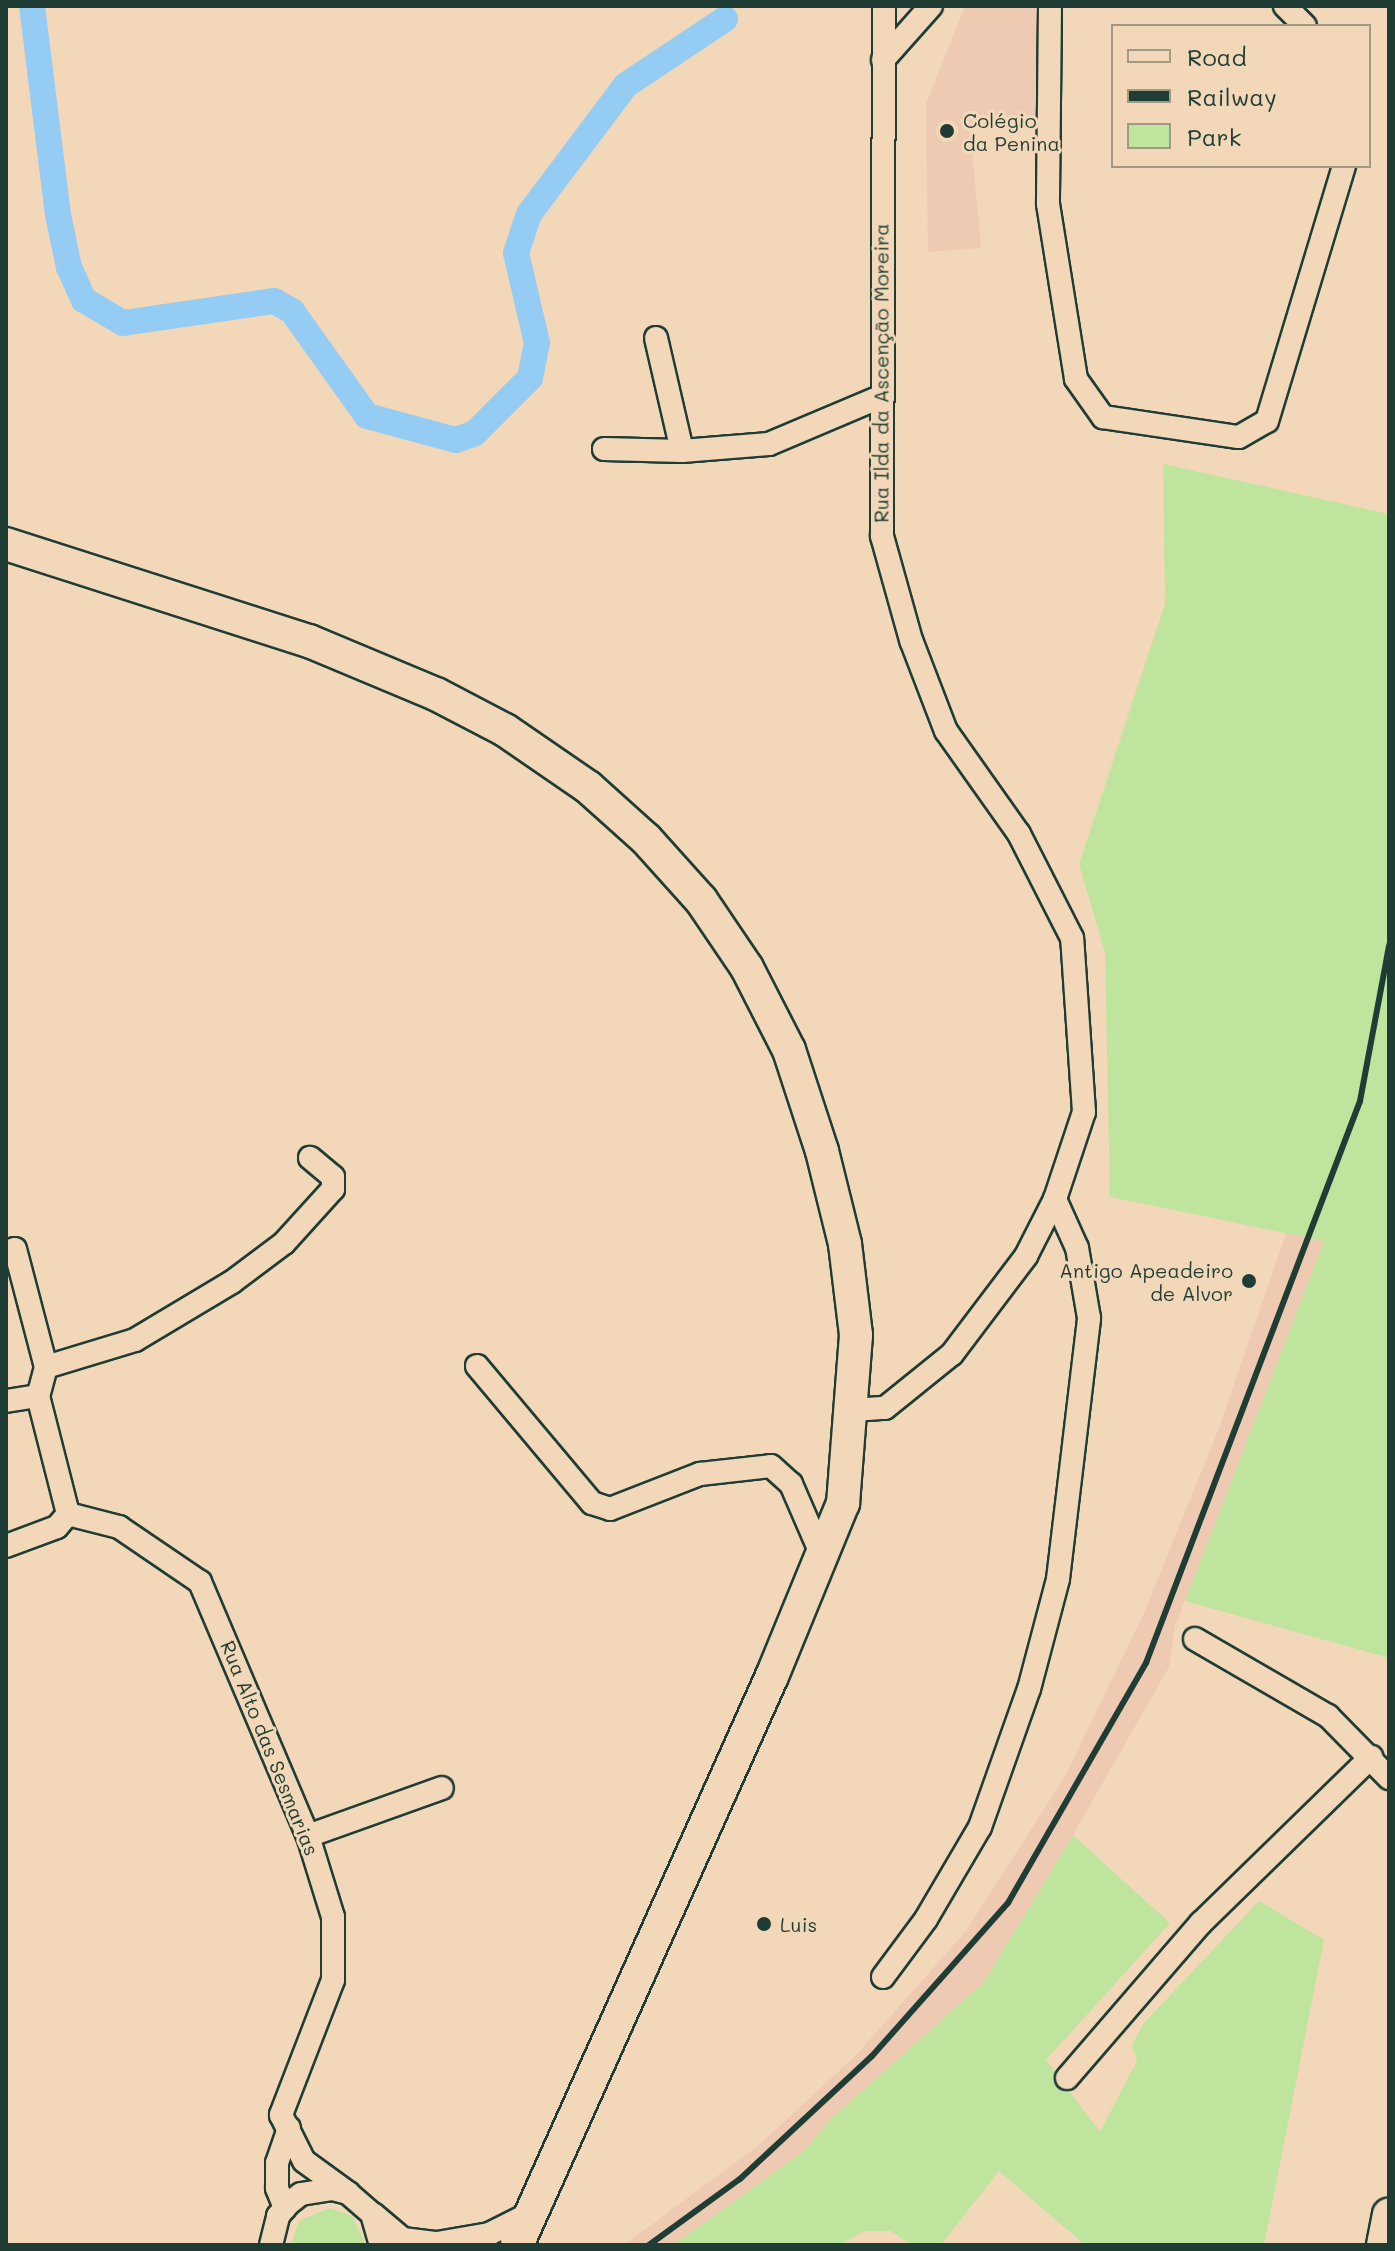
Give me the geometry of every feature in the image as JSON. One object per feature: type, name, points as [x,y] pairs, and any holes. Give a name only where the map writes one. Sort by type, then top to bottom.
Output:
[{"type":"main road","points":[[6,544],[309,641],[436,694],[505,730],[588,787],[646,839],[716,922],[747,968],[789,1050],[845,1244],[856,1335],[853,1410],[843,1503],[823,1558],[517,2245]]},
{"type":"main road","points":[[1383,2245],[1389,2215]]},
{"type":"street","name":"Rua Ilda da Ascenção Moreira","points":[[853,1410],[885,1408],[952,1354],[1026,1256],[1055,1199],[1084,1112],[1072,938],[1019,834],[946,731],[911,640],[882,536],[880,397],[884,6]]},
{"type":"street","points":[[883,60],[931,6]]},
{"type":"street","points":[[1050,6],[1048,204],[1076,379],[1103,417],[1239,437],[1267,421],[1343,168]]},
{"type":"street","points":[[1285,6],[1303,24]]},
{"type":"street","points":[[656,338],[682,451]]},
{"type":"street","points":[[604,449],[682,451],[769,444],[880,397]]},
{"type":"street","points":[[46,1367],[135,1340],[232,1282],[284,1243],[333,1189],[333,1177],[310,1158]]},
{"type":"street","points":[[883,1977],[926,1919],[980,1827],[1029,1689],[1058,1579],[1089,1318],[1077,1248],[1055,1199]]},
{"type":"street","points":[[6,1546],[57,1527],[68,1514],[38,1396],[46,1367],[9,1245]]},
{"type":"street","points":[[477,1366],[592,1503],[610,1509],[700,1474],[771,1466],[791,1484],[823,1558]]},
{"type":"street","points":[[6,1401],[38,1396]]},
{"type":"street","name":"Rua Alto das Sesmarias","points":[[68,1514],[119,1527],[200,1582],[308,1836],[333,1917],[333,1980],[281,2115],[304,2161],[372,2214]]},
{"type":"street","points":[[1195,1639],[1328,1716],[1389,1778]]},
{"type":"street","points":[[1067,2078],[1201,1923],[1371,1757]]},
{"type":"street","points":[[308,1836],[442,1788]]},
{"type":"street","name":"Rua Alto das Sesmarias","points":[[285,2208],[277,2188],[277,2163],[289,2128]]},
{"type":"street","points":[[271,2245],[285,2208],[316,2190],[348,2193]]},
{"type":"street","points":[[372,2214],[403,2239],[450,2244],[489,2234],[529,2214]]},
{"type":"street","points":[[372,2214],[381,2245]]},
{"type":"shaded area","name":"Colégio da Penina","points":[[965,6],[1039,6],[1039,125],[970,127],[981,248],[928,252],[926,104]]},
{"type":"shaded area","points":[[1325,1120],[1325,1241],[1175,1626],[1169,1667],[1004,1955],[983,1983],[832,2118],[803,2152],[673,2245],[624,2245],[759,2145],[856,2055],[966,1931],[1064,1778],[1144,1613],[1219,1428]]},
{"type":"green space","points":[[1163,464],[1389,514],[1389,1658],[1185,1601],[1324,1241],[1110,1197],[1105,953],[1079,864],[1165,604]]},
{"type":"green space","points":[[1073,1835],[1170,1923],[1046,2060],[1100,2132],[1137,2061],[1132,2045],[1144,2023],[1259,1901],[1324,1940],[1264,2245],[1085,2245],[999,2171],[941,2245],[911,2245],[891,2231],[864,2231],[841,2245],[673,2245],[803,2152],[832,2118],[983,1983]]},
{"type":"green space","points":[[330,2208],[352,2216],[366,2245],[291,2245],[299,2221]]},
{"type":"waterway","points":[[32,6],[58,215],[69,267],[84,300],[123,323],[274,301],[292,311],[367,416],[456,440],[475,433],[530,378],[537,343],[516,253],[529,214],[626,85],[725,19]]},
{"type":"railway","points":[[649,2245],[740,2179],[872,2056],[1008,1903],[1146,1663],[1360,1101],[1389,946]]},
{"type":"place","name":"Colégio da Penina","points":[[947,131]]},
{"type":"place","name":"Antigo Apeadeiro de Alvor","points":[[1249,1281]]},
{"type":"place","name":"Luis","points":[[764,1924]]}]
